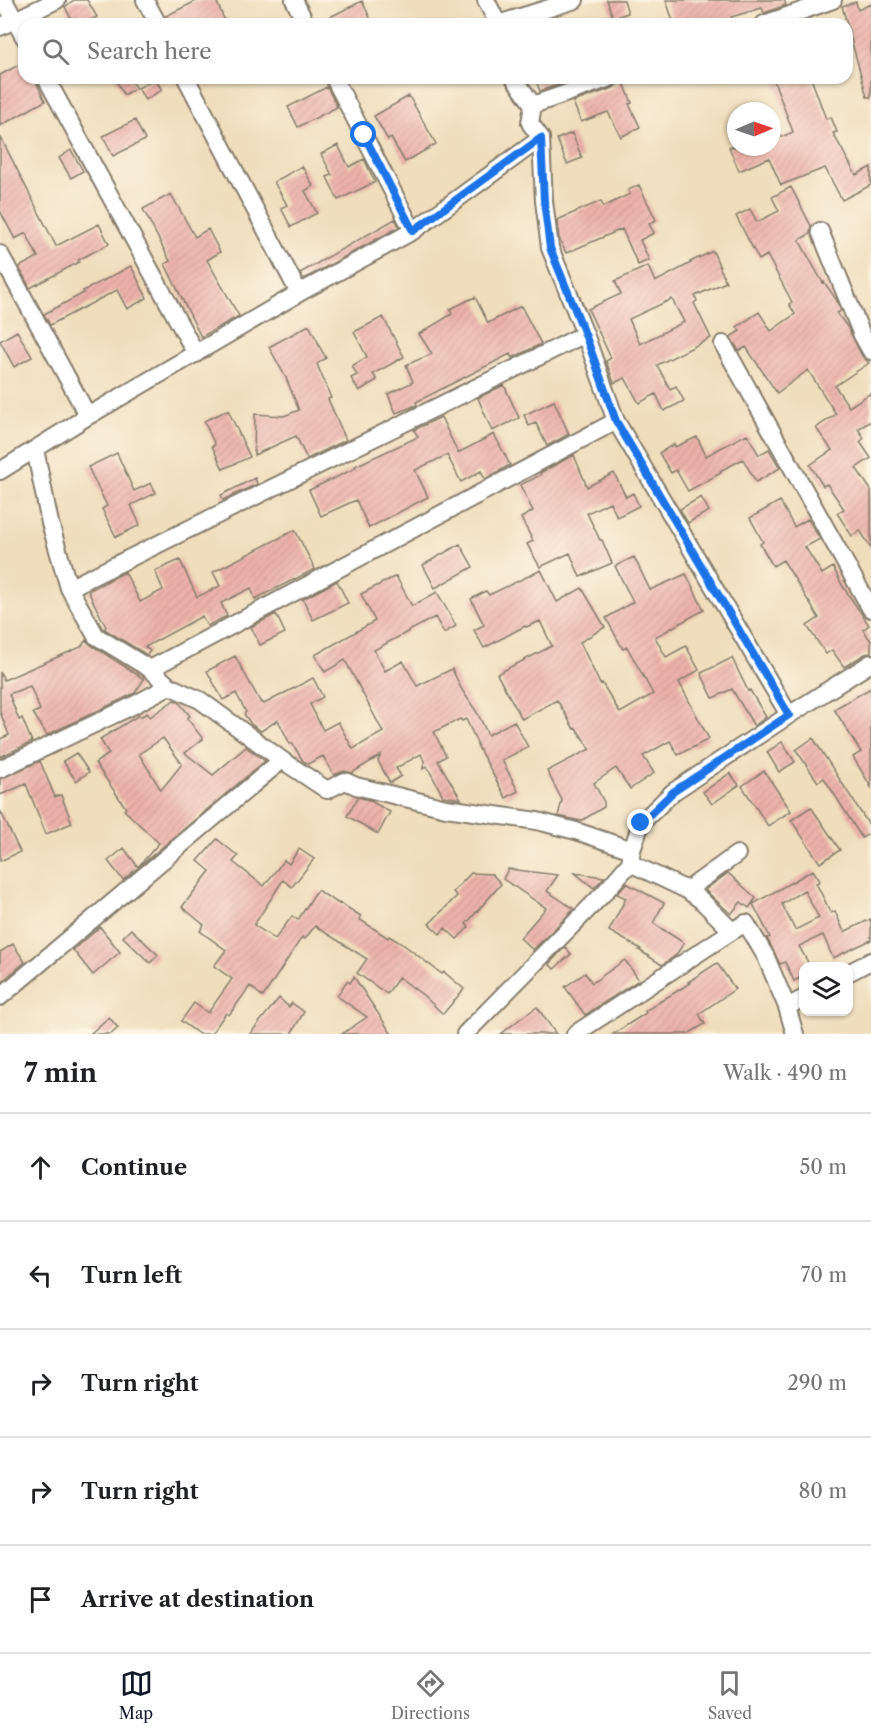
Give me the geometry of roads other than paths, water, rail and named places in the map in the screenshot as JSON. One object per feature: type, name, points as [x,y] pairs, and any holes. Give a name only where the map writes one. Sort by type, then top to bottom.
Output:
[{"type":"street","points":[[4,0],[8,24]]},
{"type":"street","points":[[20,18],[57,0]]},
{"type":"street","points":[[145,0],[155,18]]},
{"type":"street","points":[[294,0],[303,18]]},
{"type":"street","points":[[486,0],[495,18]]},
{"type":"street","points":[[517,18],[575,0]]},
{"type":"street","points":[[781,18],[833,0]]},
{"type":"street","points":[[49,84],[196,354]]},
{"type":"street","points":[[189,84],[298,293]]},
{"type":"street","points":[[337,84],[413,231]]},
{"type":"street","points":[[518,84],[533,105],[530,123],[541,138],[544,201],[550,248],[585,334],[616,421],[789,715]]},
{"type":"street","points":[[533,105],[593,84]]},
{"type":"street","points":[[0,471],[88,416],[298,293],[413,231],[541,138]]},
{"type":"street","points":[[820,231],[866,329],[871,351]]},
{"type":"street","points":[[0,254],[88,416]]},
{"type":"street","points":[[69,588],[585,334]]},
{"type":"street","points":[[723,344],[871,609]]},
{"type":"street","points":[[150,669],[616,421]]},
{"type":"street","points":[[35,449],[50,523],[69,588],[96,636],[150,669],[169,686],[200,700],[327,790],[345,781],[356,786],[446,808],[537,820],[576,831],[631,856],[687,890],[701,900],[732,931]]},
{"type":"street","points":[[465,1034],[604,893],[631,856],[641,823],[673,792],[871,663]]},
{"type":"street","points":[[0,769],[169,686]]},
{"type":"street","points":[[0,997],[282,760]]},
{"type":"street","points":[[687,890],[737,854]]},
{"type":"street","points":[[575,1034],[746,923],[766,957],[787,1007],[789,1031]]},
{"type":"street","points":[[853,971],[871,961]]},
{"type":"street","points":[[787,1007],[799,1001]]}]
